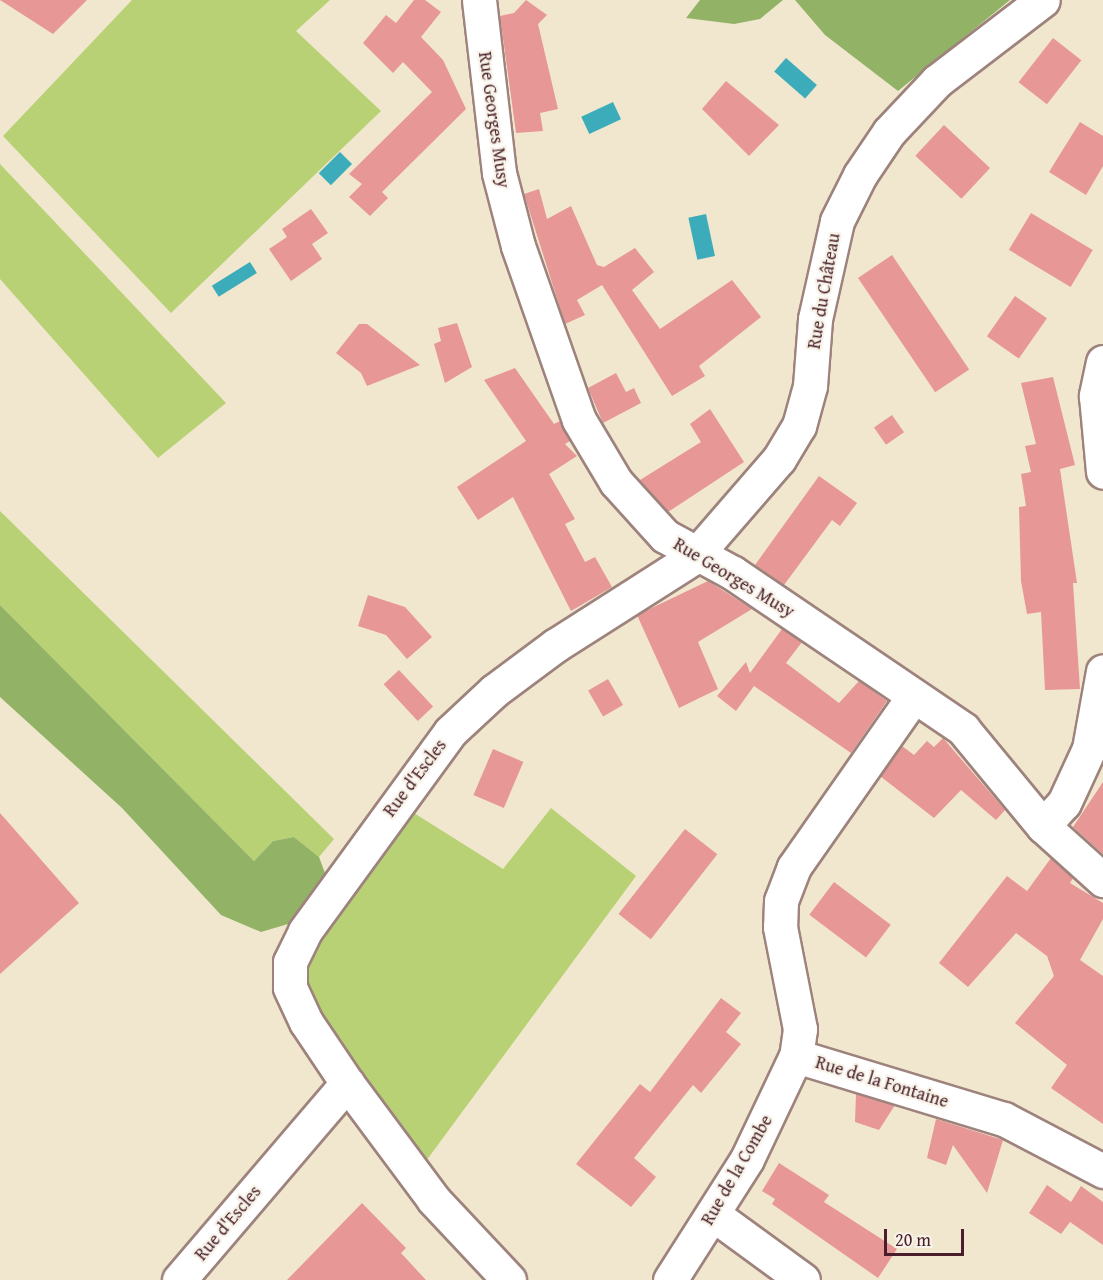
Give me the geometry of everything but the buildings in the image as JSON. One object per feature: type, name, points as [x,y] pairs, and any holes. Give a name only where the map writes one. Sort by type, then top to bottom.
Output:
[{"type":"street","name":"Rue Georges Musy","points":[[479,0],[499,173],[552,352],[579,420],[616,482],[655,528],[694,557],[742,579],[963,729],[1043,826],[1103,880]]},
{"type":"street","name":"Rue du Château","points":[[694,557],[779,459],[799,426],[810,386],[824,271],[837,221],[860,175],[888,132],[937,81],[1043,0]]},
{"type":"street","points":[[1103,362],[1096,396],[1103,472]]},
{"type":"street","name":"Rue d'Escles","points":[[509,1280],[434,1200],[347,1083],[290,987],[290,962],[305,931],[393,806],[470,712],[556,645],[694,557]]},
{"type":"street","points":[[1043,826],[1064,803],[1089,749],[1103,671]]},
{"type":"street","name":"Rue de la Fontaine","points":[[913,697],[794,867],[781,901],[780,927],[800,1029],[796,1056],[1004,1119],[1103,1171]]},
{"type":"street","name":"Rue de la Combe","points":[[670,1280],[714,1215],[796,1056]]},
{"type":"street","name":"Rue d'Escles","points":[[179,1280],[347,1083]]},
{"type":"street","points":[[714,1215],[803,1280]]},
{"type":"green space","points":[[132,0],[330,0],[296,31],[381,111],[171,313],[3,136]]},
{"type":"green space","points":[[700,0],[783,0],[760,19],[734,24],[686,18]]},
{"type":"green space","points":[[795,0],[1010,0],[898,91],[825,35]]},
{"type":"green space","points":[[0,164],[226,403],[158,458],[0,279]]},
{"type":"green space","points":[[0,511],[334,839],[319,857],[294,837],[273,841],[254,861],[0,605]]},
{"type":"green space","points":[[0,605],[254,861],[273,841],[294,837],[319,857],[325,873],[288,924],[261,932],[221,915],[122,808],[0,697]]},
{"type":"green space","points":[[406,808],[503,869],[551,808],[636,876],[426,1161],[366,1093],[307,1002],[300,959]]},
{"type":"water","points":[[786,58],[817,85],[805,98],[774,72]]},
{"type":"water","points":[[613,102],[621,119],[589,134],[581,117]]},
{"type":"water","points":[[340,152],[352,164],[331,185],[319,173]]},
{"type":"water","points":[[706,214],[715,256],[697,260],[688,218]]},
{"type":"water","points":[[250,262],[257,273],[219,297],[212,286]]}]
